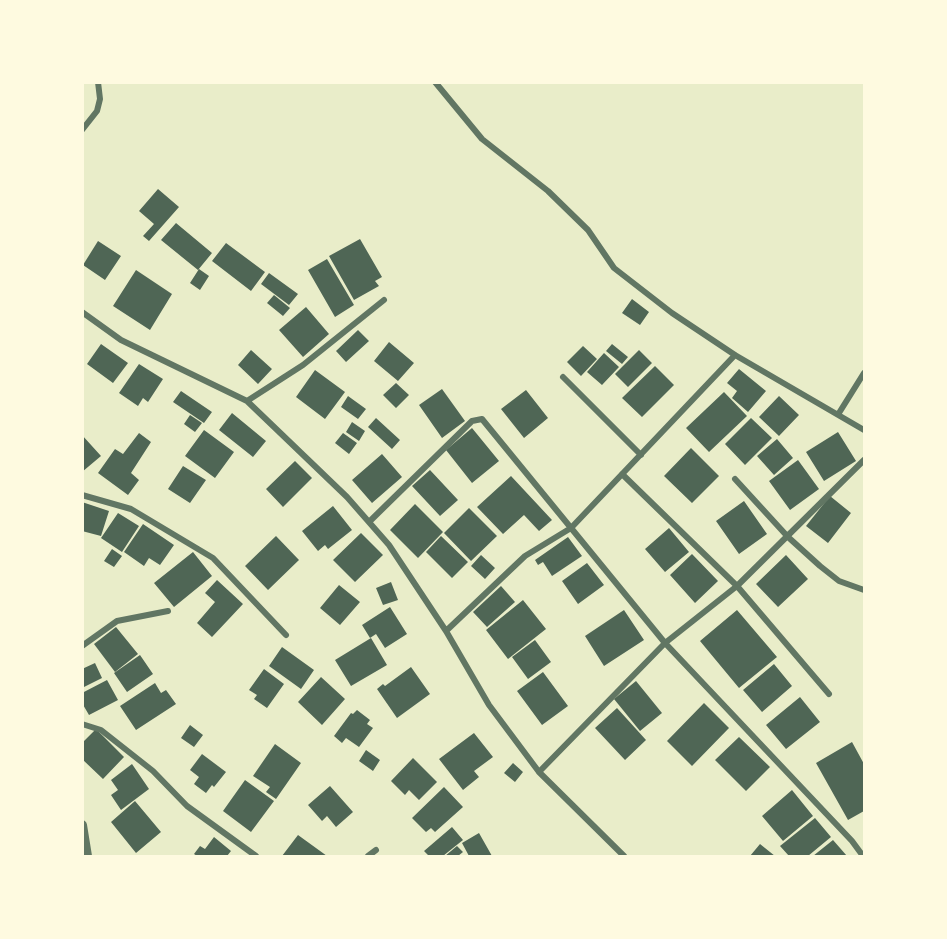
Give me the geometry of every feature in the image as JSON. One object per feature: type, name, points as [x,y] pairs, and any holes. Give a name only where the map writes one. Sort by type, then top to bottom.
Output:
[{"type":"street","points":[[82,130],[97,111],[100,99],[98,82]]},
{"type":"street","points":[[435,82],[482,139],[548,191],[588,230],[614,268],[672,313],[735,355],[839,413],[864,430]]},
{"type":"street","points":[[247,401],[303,365],[384,300]]},
{"type":"street","points":[[82,312],[121,340],[247,401],[347,497],[389,545],[446,631],[489,705],[539,772],[624,856]]},
{"type":"street","points":[[446,631],[525,556],[572,528],[735,355]]},
{"type":"street","points":[[839,413],[864,373]]},
{"type":"street","points":[[562,377],[641,455]]},
{"type":"street","points":[[369,522],[472,422],[482,419],[665,643],[852,841],[863,856]]},
{"type":"street","points":[[539,772],[665,643],[737,586],[864,460]]},
{"type":"street","points":[[622,474],[737,586],[829,694]]},
{"type":"street","points":[[735,479],[788,537],[839,581],[864,590]]},
{"type":"street","points":[[82,495],[131,509],[213,558],[286,635]]},
{"type":"street","points":[[82,646],[117,621],[168,611]]},
{"type":"street","points":[[82,724],[101,730],[153,771],[187,806],[256,856]]},
{"type":"street","points":[[82,825],[87,856]]},
{"type":"street","points":[[368,856],[376,850]]},
{"type":"building","points":[[158,189],[179,207],[149,241],[143,236],[154,224],[139,211]]},
{"type":"building","points":[[176,223],[212,253],[198,270],[161,240]]},
{"type":"building","points":[[360,239],[382,277],[375,281],[379,286],[354,300],[329,256]]},
{"type":"building","points":[[98,241],[121,256],[105,280],[83,265]]},
{"type":"building","points":[[226,243],[265,272],[251,291],[212,261]]},
{"type":"building","points":[[327,259],[354,305],[335,317],[308,270]]},
{"type":"building","points":[[199,269],[209,276],[200,290],[190,283]]},
{"type":"building","points":[[136,270],[172,294],[150,330],[113,306]]},
{"type":"building","points":[[269,273],[298,294],[289,305],[261,284]]},
{"type":"building","points":[[274,295],[290,308],[283,316],[267,303]]},
{"type":"building","points":[[632,299],[649,312],[640,325],[622,313]]},
{"type":"building","points":[[306,307],[329,334],[303,357],[279,330]]},
{"type":"building","points":[[358,330],[369,341],[346,362],[336,351]]},
{"type":"building","points":[[389,342],[414,363],[398,381],[374,361]]},
{"type":"building","points":[[101,344],[128,363],[113,383],[87,364]]},
{"type":"building","points":[[612,344],[628,357],[622,364],[606,351]]},
{"type":"building","points":[[583,346],[597,359],[581,376],[567,362]]},
{"type":"building","points":[[251,350],[272,369],[258,384],[238,365]]},
{"type":"building","points":[[639,350],[652,363],[628,387],[615,374]]},
{"type":"building","points":[[604,353],[619,367],[602,385],[587,372]]},
{"type":"building","points":[[139,364],[163,379],[148,402],[143,398],[138,406],[119,393]]},
{"type":"building","points":[[655,366],[674,385],[642,417],[622,398]]},
{"type":"building","points":[[739,369],[766,391],[748,412],[732,398],[737,391],[727,383]]},
{"type":"building","points":[[315,370],[345,392],[325,419],[296,397]]},
{"type":"building","points":[[396,383],[409,395],[396,408],[383,395]]},
{"type":"building","points":[[442,389],[465,421],[442,438],[419,405]]},
{"type":"building","points":[[526,390],[548,418],[524,438],[501,409]]},
{"type":"building","points":[[181,391],[212,412],[204,423],[173,402]]},
{"type":"building","points":[[724,392],[747,416],[709,452],[686,428]]},
{"type":"building","points":[[348,396],[366,409],[358,419],[341,407]]},
{"type":"building","points":[[779,396],[799,415],[779,436],[759,417]]},
{"type":"building","points":[[232,413],[266,441],[253,457],[219,430]]},
{"type":"building","points":[[190,415],[202,423],[195,432],[184,424]]},
{"type":"building","points":[[376,418],[400,440],[392,449],[368,427]]},
{"type":"building","points":[[751,418],[772,438],[745,465],[725,444]]},
{"type":"building","points":[[352,422],[365,431],[359,441],[346,432]]},
{"type":"building","points":[[472,428],[499,461],[472,483],[446,450]]},
{"type":"building","points":[[204,430],[234,452],[215,478],[185,456]]},
{"type":"building","points":[[838,432],[856,461],[824,481],[806,452]]},
{"type":"building","points":[[139,433],[151,442],[131,473],[139,480],[128,495],[98,473],[115,449],[123,454]]},
{"type":"building","points":[[343,433],[357,443],[349,454],[335,443]]},
{"type":"building","points":[[82,435],[101,456],[82,472]]},
{"type":"building","points":[[777,439],[793,458],[774,475],[757,456]]},
{"type":"building","points":[[691,448],[719,476],[692,503],[664,476]]},
{"type":"building","points":[[382,454],[402,477],[372,503],[352,480]]},
{"type":"building","points":[[798,460],[819,489],[790,510],[769,481]]},
{"type":"building","points":[[295,461],[312,478],[283,507],[266,489]]},
{"type":"building","points":[[183,466],[206,480],[190,503],[168,489]]},
{"type":"building","points":[[430,470],[458,500],[440,516],[412,486]]},
{"type":"building","points":[[511,476],[552,520],[539,531],[524,515],[503,534],[477,507]]},
{"type":"building","points":[[830,496],[851,513],[828,543],[806,526]]},
{"type":"building","points":[[744,501],[767,534],[739,554],[716,521]]},
{"type":"building","points":[[82,502],[109,511],[101,536],[82,531]]},
{"type":"building","points":[[415,504],[443,532],[418,558],[390,530]]},
{"type":"building","points":[[333,506],[352,530],[328,549],[325,545],[318,551],[302,531]]},
{"type":"building","points":[[469,508],[497,536],[471,561],[444,533]]},
{"type":"building","points":[[118,513],[139,526],[122,552],[101,538]]},
{"type":"building","points":[[143,524],[174,545],[160,565],[149,558],[144,566],[124,552]]},
{"type":"building","points":[[669,528],[689,552],[665,572],[645,549]]},
{"type":"building","points":[[361,533],[383,555],[355,582],[333,560]]},
{"type":"building","points":[[276,536],[299,560],[268,590],[245,566]]},
{"type":"building","points":[[441,536],[468,562],[452,578],[426,552]]},
{"type":"building","points":[[568,537],[582,556],[552,576],[543,562],[538,565],[535,560]]},
{"type":"building","points":[[112,549],[122,556],[114,567],[104,561]]},
{"type":"building","points":[[193,552],[212,576],[174,607],[154,583]]},
{"type":"building","points":[[692,554],[718,581],[695,603],[670,575]]},
{"type":"building","points":[[481,555],[495,568],[485,579],[471,566]]},
{"type":"building","points":[[786,555],[808,579],[778,607],[756,584]]},
{"type":"building","points":[[587,563],[604,585],[578,604],[562,581]]},
{"type":"building","points":[[217,580],[243,604],[212,637],[197,623],[215,602],[205,593]]},
{"type":"building","points":[[391,582],[398,600],[383,605],[376,588]]},
{"type":"building","points":[[339,585],[360,602],[340,625],[320,608]]},
{"type":"building","points":[[501,586],[515,602],[487,627],[473,612]]},
{"type":"building","points":[[523,600],[546,629],[508,659],[486,630]]},
{"type":"building","points":[[390,607],[407,634],[385,648],[376,634],[370,638],[362,625]]},
{"type":"building","points":[[624,610],[644,640],[604,666],[585,636]]},
{"type":"building","points":[[737,610],[777,657],[739,688],[700,641]]},
{"type":"building","points":[[116,627],[138,654],[115,672],[94,644]]},
{"type":"building","points":[[371,638],[387,665],[351,686],[335,660]]},
{"type":"building","points":[[535,640],[551,662],[528,679],[512,657]]},
{"type":"building","points":[[282,647],[314,670],[301,689],[269,666]]},
{"type":"building","points":[[140,655],[153,674],[127,692],[114,673]]},
{"type":"building","points":[[95,663],[102,678],[82,688],[82,669]]},
{"type":"building","points":[[774,664],[792,686],[762,712],[743,690]]},
{"type":"building","points":[[411,667],[430,694],[397,718],[377,689],[383,684],[385,686]]},
{"type":"building","points":[[264,669],[284,684],[267,708],[254,699],[257,695],[249,690]]},
{"type":"building","points":[[543,672],[568,706],[542,725],[517,691]]},
{"type":"building","points":[[321,677],[345,699],[322,725],[298,702]]},
{"type":"building","points":[[107,680],[118,700],[89,715],[82,703],[82,693]]},
{"type":"building","points":[[636,681],[662,713],[640,731],[614,699]]},
{"type":"building","points":[[155,683],[161,693],[166,690],[176,704],[136,730],[120,706]]},
{"type":"building","points":[[800,697],[820,722],[786,749],[766,725]]},
{"type":"building","points":[[704,703],[729,728],[692,766],[667,741]]},
{"type":"building","points":[[617,708],[646,740],[625,760],[595,728]]},
{"type":"building","points":[[357,710],[370,720],[367,724],[373,728],[359,747],[346,738],[342,743],[334,736],[351,713]]},
{"type":"building","points":[[190,725],[203,735],[194,747],[181,738]]},
{"type":"building","points":[[96,729],[124,757],[103,779],[82,759],[82,743]]},
{"type":"building","points":[[474,733],[493,757],[474,771],[479,777],[463,790],[439,759]]},
{"type":"building","points":[[739,737],[770,767],[746,791],[715,760]]},
{"type":"building","points":[[852,742],[864,764],[864,811],[848,820],[816,763]]},
{"type":"building","points":[[275,744],[301,763],[276,799],[266,792],[270,787],[253,776]]},
{"type":"building","points":[[366,750],[380,760],[373,771],[359,761]]},
{"type":"building","points":[[202,754],[226,772],[206,793],[194,784],[199,777],[190,770]]},
{"type":"building","points":[[413,758],[437,782],[419,800],[409,790],[405,795],[391,781]]},
{"type":"building","points":[[513,763],[523,772],[515,782],[504,773]]},
{"type":"building","points":[[132,764],[149,789],[121,810],[111,795],[118,790],[111,780]]},
{"type":"building","points":[[245,780],[274,801],[251,832],[223,811]]},
{"type":"building","points":[[330,786],[353,812],[336,827],[327,816],[322,821],[308,805]]},
{"type":"building","points":[[444,787],[463,807],[435,832],[431,828],[426,832],[412,818]]},
{"type":"building","points":[[792,790],[813,816],[783,841],[762,816]]},
{"type":"building","points":[[135,801],[161,832],[136,853],[111,822]]},
{"type":"building","points":[[815,818],[831,837],[808,856],[789,856],[780,846]]},
{"type":"building","points":[[452,827],[463,840],[443,856],[429,856],[424,851]]},
{"type":"building","points":[[479,833],[492,856],[469,856],[462,843]]},
{"type":"building","points":[[298,835],[327,856],[282,856]]},
{"type":"building","points":[[214,837],[231,851],[227,856],[197,856],[194,854],[200,846],[205,849]]},
{"type":"building","points":[[833,840],[847,856],[813,856]]},
{"type":"building","points":[[760,844],[775,856],[750,856]]},
{"type":"building","points":[[457,846],[463,852],[458,856],[445,856]]}]
